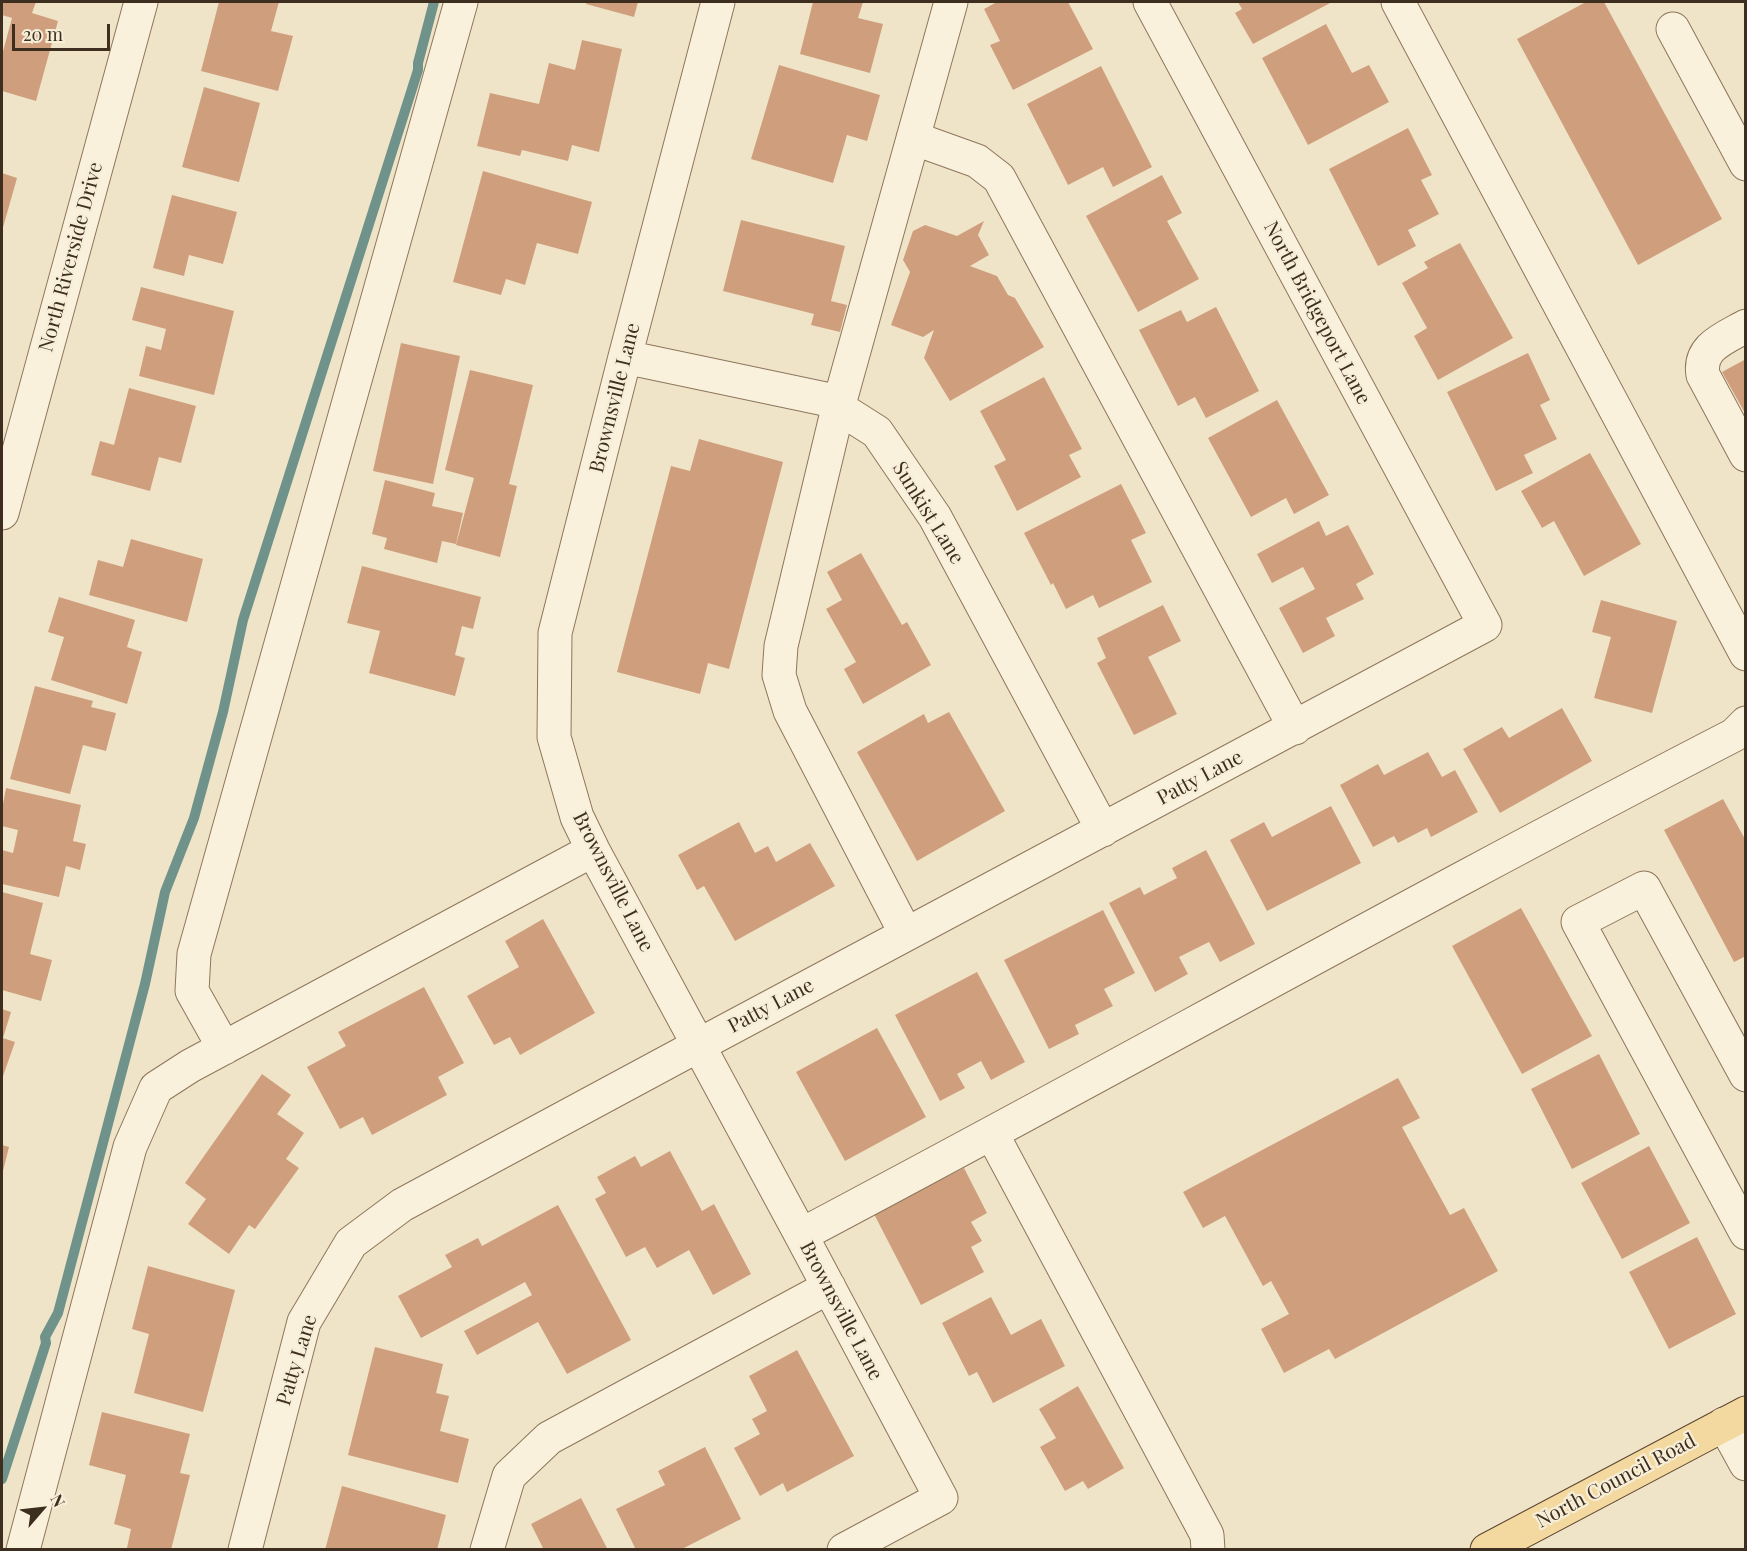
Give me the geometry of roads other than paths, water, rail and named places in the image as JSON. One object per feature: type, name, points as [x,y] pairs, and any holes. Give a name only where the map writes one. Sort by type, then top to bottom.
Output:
[{"type":"main road","name":"North Council Road","points":[[1487,1550],[1735,1418]]},
{"type":"street","name":"North Riverside Drive","points":[[2,513],[141,2]]},
{"type":"street","points":[[224,1048],[192,991],[194,954],[461,2]]},
{"type":"street","name":"Brownsville Lane","points":[[718,2],[555,633],[555,737],[577,817],[593,850],[941,1498],[844,1550]]},
{"type":"street","points":[[906,934],[790,711],[779,675],[781,646],[838,408],[951,2]]},
{"type":"street","name":"North Bridgeport Lane","points":[[1150,2],[1485,625]]},
{"type":"street","points":[[1398,2],[1746,654]]},
{"type":"street","points":[[1672,29],[1746,164]]},
{"type":"street","points":[[913,138],[977,161],[999,178],[1294,728]]},
{"type":"street","points":[[1746,326],[1712,345],[1703,358],[1702,368],[1703,375],[1746,455]]},
{"type":"street","name":"Sunkist Lane","points":[[625,357],[825,399],[877,432],[935,517],[1103,830]]},
{"type":"street","name":"Patty Lane","points":[[245,1550],[304,1322],[351,1243],[402,1205],[1485,625]]},
{"type":"street","points":[[801,1235],[1603,803],[1734,735],[1746,723]]},
{"type":"street","points":[[23,1550],[130,1147],[156,1089],[190,1066],[593,850]]},
{"type":"street","points":[[1746,1075],[1644,888],[1578,922],[1746,1233]]},
{"type":"street","points":[[992,1134],[1207,1535],[1208,1550]]},
{"type":"street","points":[[487,1550],[509,1476],[549,1438],[829,1287]]},
{"type":"street","points":[[1735,1418],[1746,1464]]},
{"type":"waterway","points":[[2,1479],[46,1343],[45,1337],[58,1313],[145,984],[165,892],[194,818],[223,712],[243,620],[418,70],[434,2]]}]
